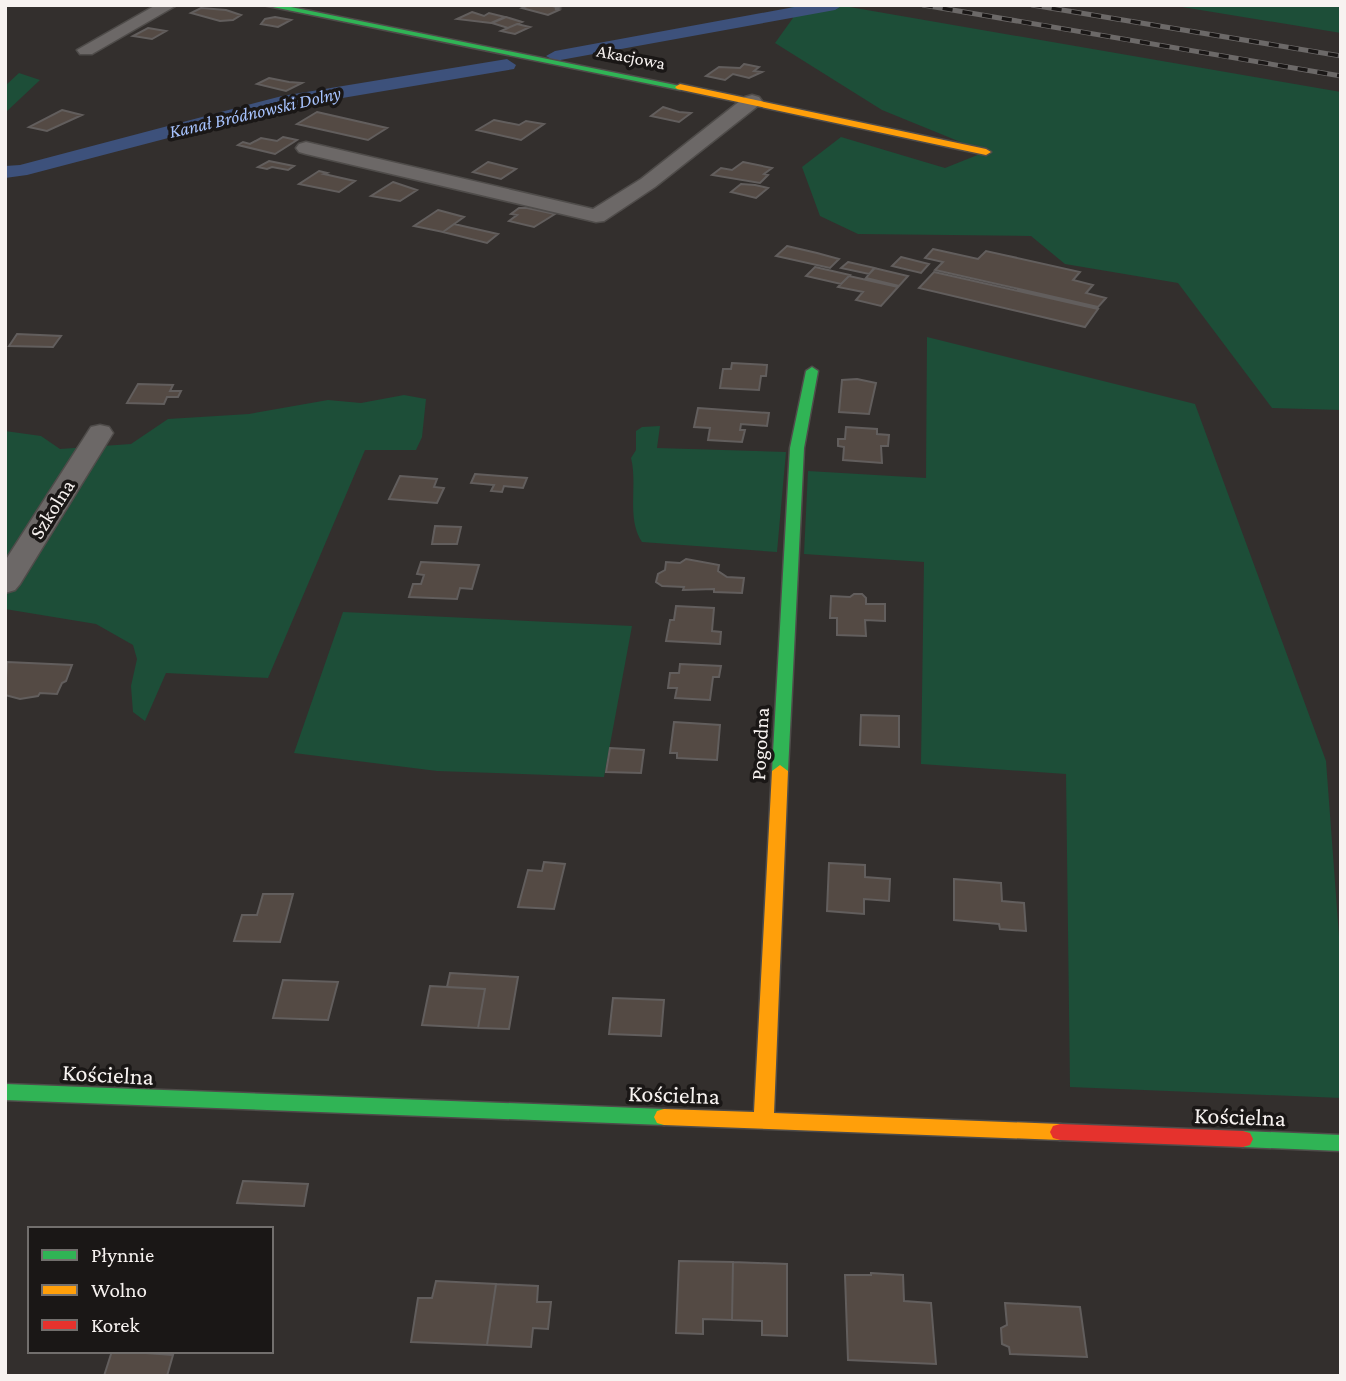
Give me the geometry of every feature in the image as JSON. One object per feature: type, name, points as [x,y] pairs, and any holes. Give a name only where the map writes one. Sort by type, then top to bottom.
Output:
[{"type":"street","points":[[86,50],[169,5]]},
{"type":"street","name":"Akacjowa","points":[[267,5],[752,101],[986,152]]},
{"type":"street","points":[[306,148],[596,216],[648,183],[752,101]]},
{"type":"street","name":"Pogodna","points":[[764,1120],[790,542],[797,448],[813,371]]},
{"type":"street","name":"Szkolna","points":[[5,584],[100,433]]},
{"type":"street","name":"Kościelna","points":[[5,1092],[1341,1143]]},
{"type":"green space","points":[[799,5],[838,5],[1341,92],[1341,410],[1272,408],[1178,283],[1065,264],[1031,236],[858,234],[820,216],[802,167],[841,137],[945,168],[985,152],[882,110],[775,43],[793,18],[789,8]]},
{"type":"green space","points":[[1170,5],[1341,5],[1341,33]]},
{"type":"green space","points":[[19,73],[40,80],[5,113],[5,86]]},
{"type":"green space","points":[[927,337],[1195,404],[1326,761],[1341,963],[1341,1098],[1070,1087],[1066,774],[921,764],[924,562],[804,554],[808,471],[926,478]]},
{"type":"green space","points":[[404,395],[426,399],[422,437],[416,450],[365,450],[268,678],[166,673],[145,721],[133,712],[131,686],[137,659],[133,645],[96,624],[5,609],[5,431],[41,436],[60,449],[131,444],[168,419],[249,414],[328,400],[361,403]]},
{"type":"green space","points":[[660,426],[657,448],[786,452],[777,552],[642,542],[637,533],[633,512],[631,458],[636,450],[636,431],[642,427]]},
{"type":"green space","points":[[343,612],[632,626],[604,777],[437,771],[294,753]]},
{"type":"building","points":[[529,5],[549,5],[559,10],[548,15],[522,8]]},
{"type":"building","points":[[201,8],[226,10],[241,15],[233,20],[220,21],[191,13]]},
{"type":"building","points":[[472,12],[484,16],[489,13],[505,17],[491,23],[457,19]]},
{"type":"building","points":[[275,17],[291,20],[278,27],[261,24],[265,19]]},
{"type":"building","points":[[506,17],[522,22],[508,28],[492,23]]},
{"type":"building","points":[[517,24],[530,27],[515,34],[501,31]]},
{"type":"building","points":[[148,28],[166,31],[152,39],[133,36]]},
{"type":"building","points":[[744,64],[759,67],[754,71],[762,72],[749,78],[733,74],[725,80],[706,76],[719,67],[740,68]]},
{"type":"building","points":[[269,78],[302,83],[286,91],[257,84]]},
{"type":"building","points":[[663,107],[691,113],[679,122],[651,116]]},
{"type":"building","points":[[62,110],[82,115],[47,131],[29,127]]},
{"type":"building","points":[[317,112],[387,128],[368,140],[297,124]]},
{"type":"building","points":[[494,120],[519,125],[526,121],[544,124],[521,140],[477,130]]},
{"type":"building","points":[[283,137],[297,140],[275,154],[238,145],[243,142],[250,144],[261,138],[277,141]]},
{"type":"building","points":[[269,161],[294,166],[288,170],[258,167]]},
{"type":"building","points":[[488,162],[516,169],[501,179],[473,172]]},
{"type":"building","points":[[743,162],[772,168],[764,174],[768,175],[760,183],[712,175],[721,168],[732,170]]},
{"type":"building","points":[[319,171],[355,181],[339,192],[299,184]]},
{"type":"building","points":[[393,182],[417,190],[400,201],[371,196]]},
{"type":"building","points":[[741,184],[768,188],[756,198],[731,192]]},
{"type":"building","points":[[519,208],[555,214],[534,227],[509,221],[517,215],[511,214]]},
{"type":"building","points":[[438,210],[464,217],[443,232],[414,226]]},
{"type":"building","points":[[454,224],[498,234],[487,243],[443,232]]},
{"type":"building","points":[[787,246],[839,259],[830,268],[776,256]]},
{"type":"building","points":[[933,249],[978,259],[986,251],[1080,272],[1073,280],[1093,285],[1086,293],[1106,298],[1098,307],[935,270],[943,262],[925,258]]},
{"type":"building","points":[[901,257],[929,264],[921,273],[892,266]]},
{"type":"building","points":[[848,262],[875,268],[869,274],[841,268]]},
{"type":"building","points":[[815,267],[850,275],[841,284],[806,276]]},
{"type":"building","points":[[874,268],[908,276],[899,286],[866,278]]},
{"type":"building","points":[[934,272],[1098,309],[1085,327],[919,288]]},
{"type":"building","points":[[849,276],[898,287],[881,306],[856,300],[863,292],[838,287]]},
{"type":"building","points":[[17,334],[61,336],[53,347],[9,346]]},
{"type":"building","points":[[732,363],[767,365],[766,376],[761,376],[759,390],[720,388],[723,369],[731,369]]},
{"type":"building","points":[[857,379],[876,383],[869,414],[839,412],[842,380]]},
{"type":"building","points":[[138,384],[173,385],[170,391],[181,391],[178,397],[167,397],[164,404],[127,403]]},
{"type":"building","points":[[698,408],[769,413],[767,426],[741,424],[740,430],[745,430],[742,442],[708,440],[710,428],[694,427]]},
{"type":"building","points":[[846,427],[877,429],[877,434],[889,435],[888,446],[881,446],[882,463],[843,460],[844,447],[838,446],[838,439],[845,439]]},
{"type":"building","points":[[475,474],[527,478],[523,488],[504,486],[502,492],[491,491],[494,485],[471,483]]},
{"type":"building","points":[[400,476],[437,479],[434,487],[444,488],[437,503],[389,499]]},
{"type":"building","points":[[435,526],[461,527],[457,544],[432,544]]},
{"type":"building","points":[[686,559],[719,565],[718,571],[727,577],[744,578],[742,593],[714,592],[714,589],[683,590],[684,587],[662,586],[656,582],[658,574],[665,570],[666,562],[680,563]]},
{"type":"building","points":[[421,562],[479,565],[472,589],[460,588],[457,599],[409,597],[413,584],[421,584],[424,575],[417,574]]},
{"type":"building","points":[[862,594],[866,598],[866,604],[885,604],[885,621],[865,620],[866,636],[837,635],[837,618],[830,618],[831,596],[850,597]]},
{"type":"building","points":[[676,606],[714,608],[712,631],[721,632],[720,644],[666,641]]},
{"type":"building","points":[[7,662],[72,665],[57,694],[40,693],[38,696],[20,699],[5,695]]},
{"type":"building","points":[[680,664],[721,666],[719,677],[713,677],[710,700],[675,698],[677,688],[668,688],[670,673],[679,673]]},
{"type":"building","points":[[861,715],[899,716],[899,747],[860,745]]},
{"type":"building","points":[[674,722],[720,725],[717,760],[677,758],[677,753],[670,753]]},
{"type":"building","points":[[610,748],[644,750],[641,773],[606,772]]},
{"type":"building","points":[[544,862],[565,864],[554,909],[518,907],[528,870],[542,871]]},
{"type":"building","points":[[829,863],[865,865],[865,877],[890,879],[889,901],[864,899],[864,914],[827,911]]},
{"type":"building","points":[[954,879],[1001,883],[1002,901],[1024,903],[1026,931],[1000,929],[999,924],[954,920]]},
{"type":"building","points":[[263,894],[293,894],[280,942],[234,941],[242,915],[257,915]]},
{"type":"building","points":[[450,973],[518,977],[509,1029],[478,1028],[485,989],[447,987]]},
{"type":"building","points":[[283,980],[338,982],[328,1020],[273,1018]]},
{"type":"building","points":[[430,986],[485,989],[478,1028],[422,1025]]},
{"type":"building","points":[[613,998],[664,1000],[661,1036],[609,1034]]},
{"type":"building","points":[[243,1181],[308,1184],[304,1206],[237,1203]]},
{"type":"building","points":[[679,1261],[733,1262],[732,1320],[703,1319],[703,1334],[676,1333]]},
{"type":"building","points":[[733,1262],[787,1264],[787,1336],[762,1335],[762,1321],[732,1320]]},
{"type":"building","points":[[845,1275],[903,1275],[904,1301],[931,1303],[936,1364],[848,1360]]},
{"type":"building","points":[[436,1281],[496,1284],[487,1345],[411,1342],[418,1298],[432,1298]]},
{"type":"building","points":[[496,1284],[538,1286],[537,1302],[551,1302],[548,1329],[533,1328],[531,1347],[487,1345]]},
{"type":"building","points":[[1005,1303],[1080,1307],[1087,1357],[1010,1354],[1009,1347],[1002,1344],[1001,1328],[1007,1325]]},
{"type":"building","points":[[111,1353],[173,1355],[167,1376],[104,1376]]},
{"type":"waterway","name":"Kanał Bródnowski Dolny","points":[[555,56],[835,5]]},
{"type":"waterway","name":"Kanał Bródnowski Dolny","points":[[5,172],[20,171],[282,102],[507,65]]},
{"type":"railway","points":[[923,5],[1341,76]]},
{"type":"railway","points":[[1032,5],[1341,56]]},
{"type":"traffic: fast","points":[[267,5],[680,87]]},
{"type":"traffic: fast","points":[[780,771],[797,448],[812,371]]},
{"type":"traffic: fast","points":[[5,1092],[664,1117]]},
{"type":"traffic: fast","points":[[1243,1139],[1341,1143]]},
{"type":"traffic: slow","points":[[680,87],[986,152]]},
{"type":"traffic: slow","points":[[764,1120],[780,771]]},
{"type":"traffic: slow","points":[[664,1117],[1060,1132]]},
{"type":"traffic: jam","points":[[1060,1132],[1243,1139]]}]
